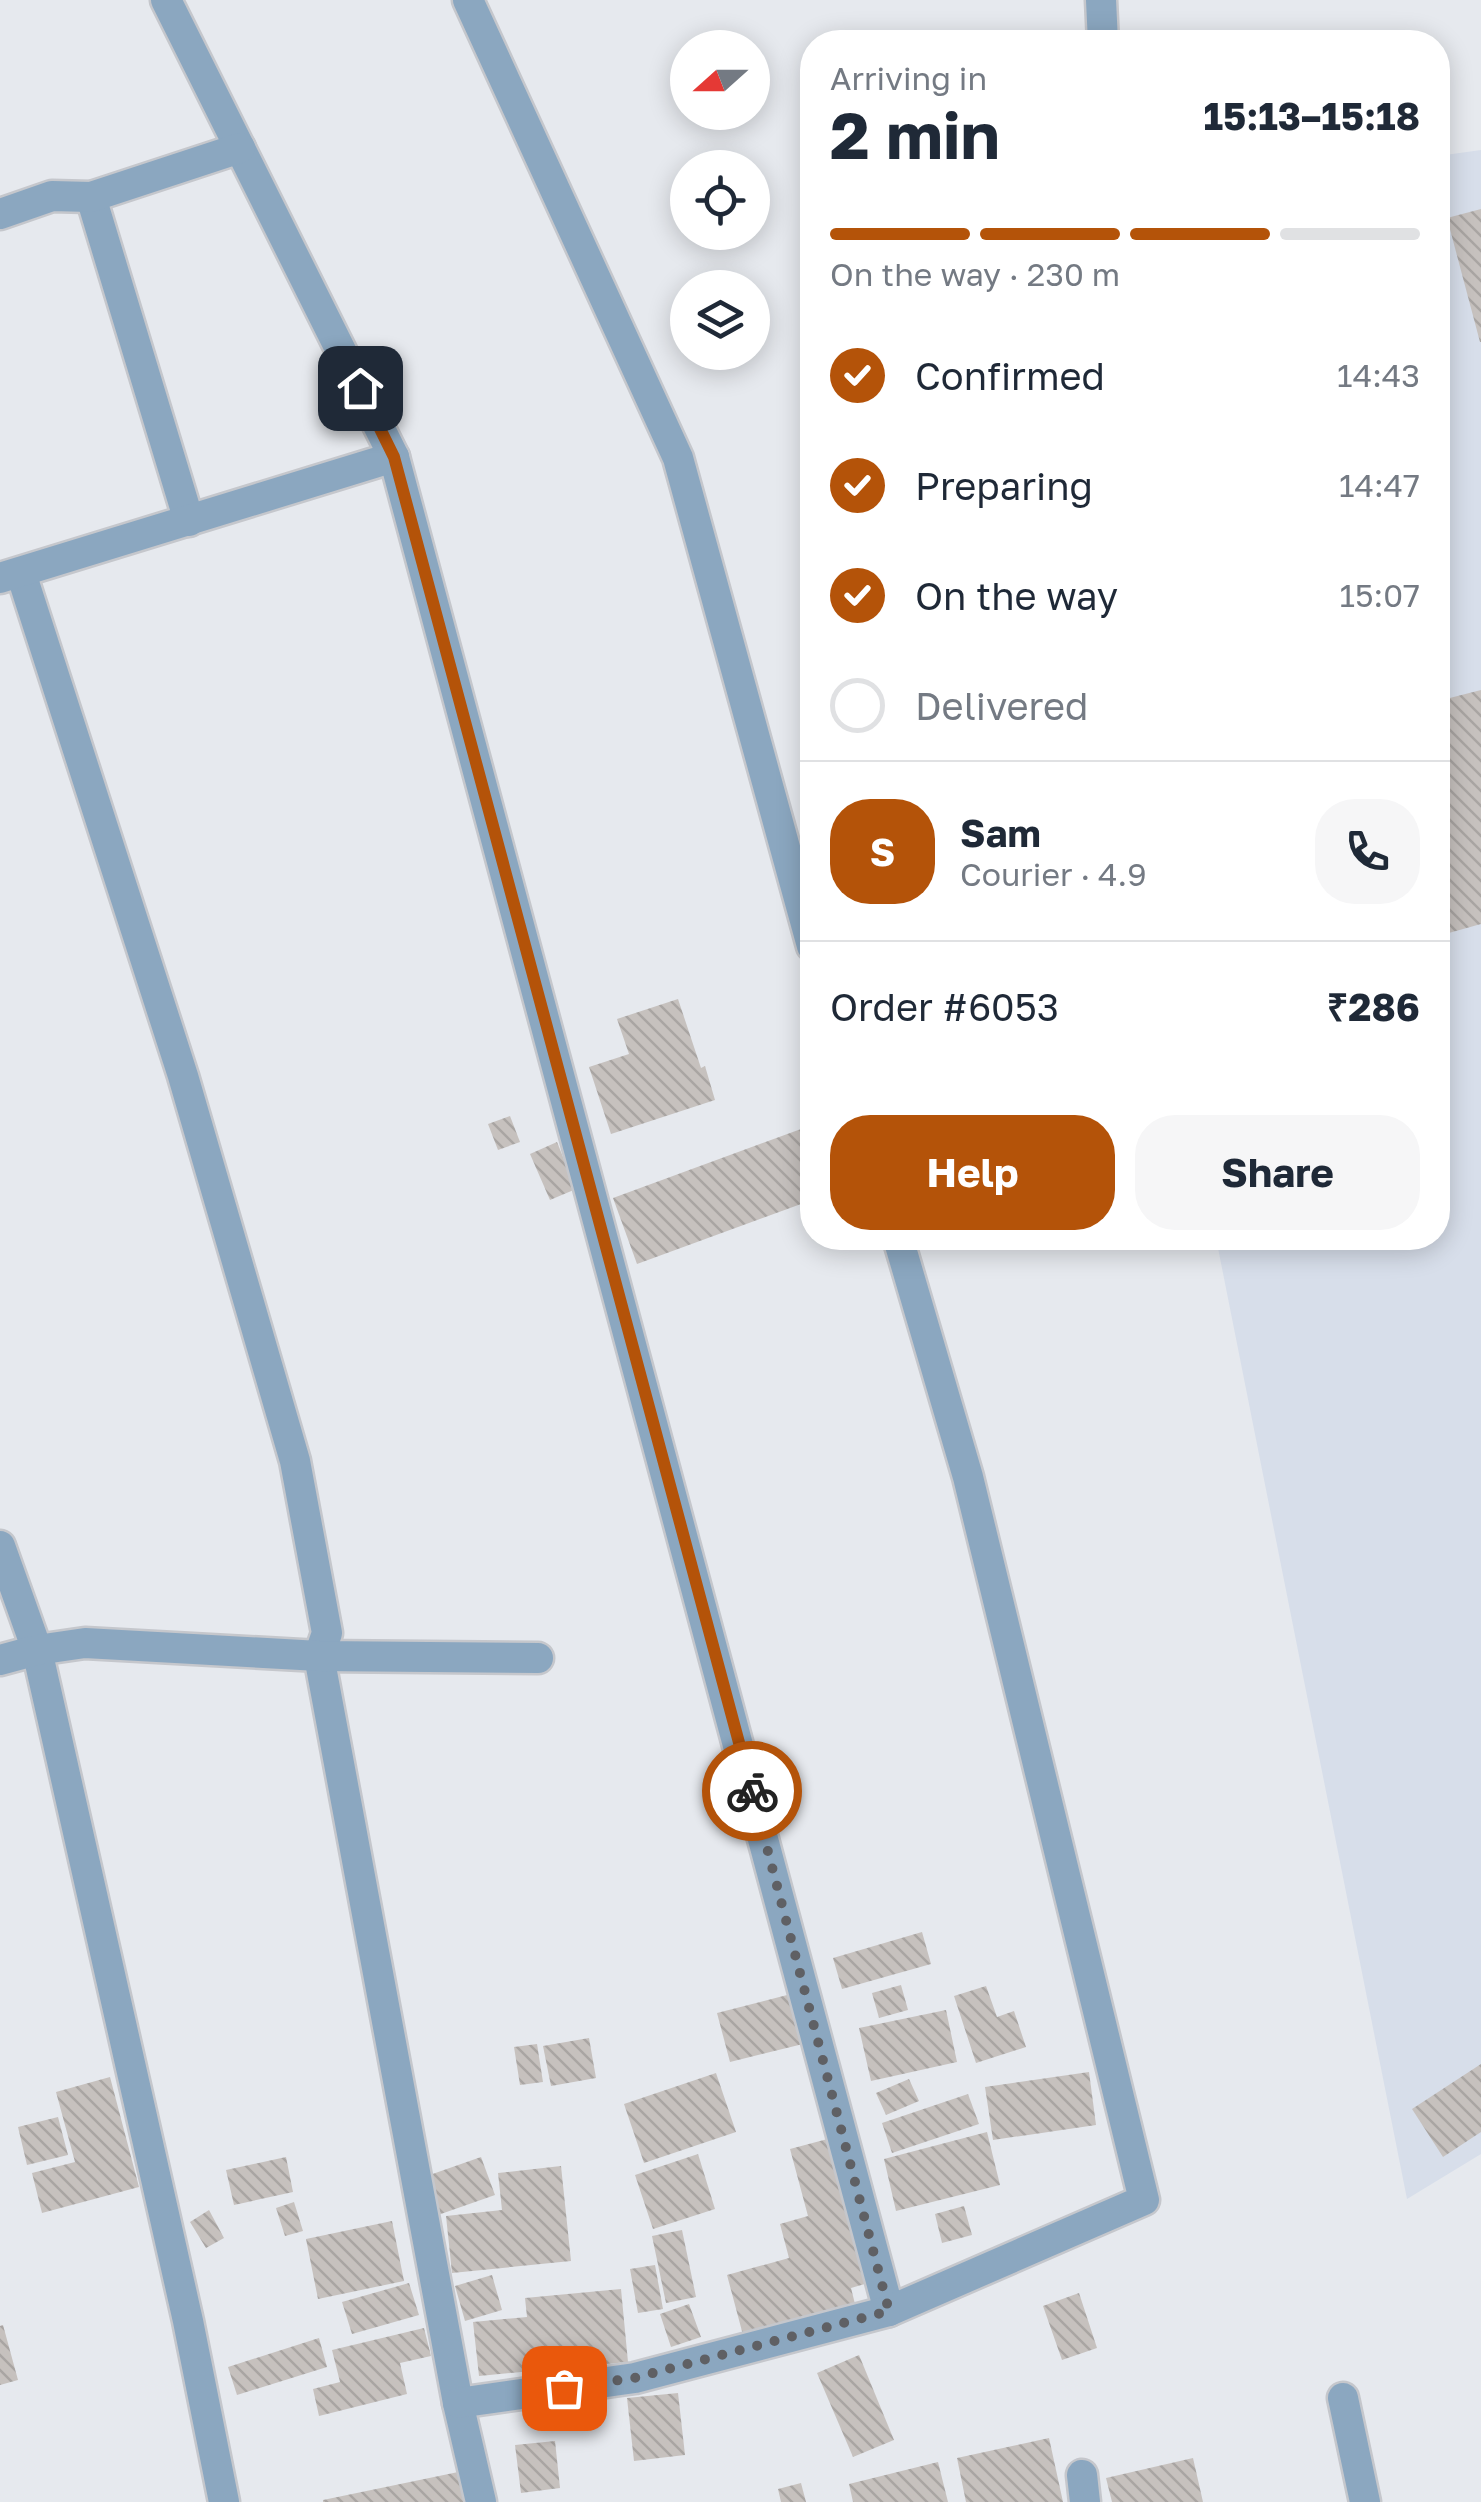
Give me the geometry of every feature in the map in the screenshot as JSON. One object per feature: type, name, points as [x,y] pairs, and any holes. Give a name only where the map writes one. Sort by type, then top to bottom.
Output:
[{"type":"street","points":[[166,0],[394,457],[889,2311]]},
{"type":"street","points":[[468,0],[678,458],[800,902]]},
{"type":"street","points":[[1102,0],[1102,30]]},
{"type":"street","points":[[0,214],[52,196],[92,197],[240,148]]},
{"type":"street","points":[[92,197],[189,521]]},
{"type":"street","points":[[394,457],[11,576],[183,1076],[295,1461],[326,1633],[319,1656],[458,2403],[481,2502]]},
{"type":"street","points":[[458,2403],[634,2378],[889,2311],[1144,2200],[968,1477],[902,1250]]},
{"type":"street","points":[[0,1546],[37,1650],[188,2321],[224,2502]]},
{"type":"street","points":[[0,1660],[85,1643],[319,1656],[538,1658]]},
{"type":"street","points":[[1343,2398],[1365,2502]]},
{"type":"shaded area","points":[[1481,150],[1481,2154],[1407,2199],[1218,1250],[1450,1250],[1450,154]]},
{"type":"building","points":[[1481,209],[1481,342],[1450,229],[1450,217]]},
{"type":"building","points":[[1481,690],[1481,924],[1450,933],[1450,698]]},
{"type":"building","points":[[678,999],[715,1100],[611,1134],[589,1067],[629,1054],[617,1019]]},
{"type":"building","points":[[510,1116],[520,1142],[498,1150],[488,1124]]},
{"type":"building","points":[[800,1129],[800,1204],[637,1264],[613,1198]]},
{"type":"building","points":[[557,1142],[576,1189],[550,1200],[530,1154]]},
{"type":"building","points":[[922,1932],[931,1964],[842,1989],[833,1958]]},
{"type":"building","points":[[901,1985],[908,2010],[879,2018],[872,1993]]},
{"type":"building","points":[[986,1986],[997,2017],[1014,2011],[1026,2047],[976,2063],[954,1996]]},
{"type":"building","points":[[791,1994],[803,2044],[730,2062],[717,2013]]},
{"type":"building","points":[[946,2010],[957,2062],[871,2081],[859,2028]]},
{"type":"building","points":[[589,2038],[596,2078],[551,2086],[543,2046]]},
{"type":"building","points":[[537,2044],[543,2082],[520,2085],[514,2047]]},
{"type":"building","points":[[1481,2064],[1481,2132],[1443,2157],[1412,2109]]},
{"type":"building","points":[[1089,2072],[1096,2125],[993,2140],[985,2087]]},
{"type":"building","points":[[716,2073],[736,2132],[644,2163],[624,2104]]},
{"type":"building","points":[[110,2077],[139,2187],[42,2213],[32,2173],[75,2162],[56,2092]]},
{"type":"building","points":[[909,2079],[919,2101],[886,2115],[876,2093]]},
{"type":"building","points":[[968,2094],[979,2124],[892,2153],[882,2123]]},
{"type":"building","points":[[58,2117],[68,2155],[27,2165],[18,2127]]},
{"type":"building","points":[[987,2132],[1000,2185],[896,2211],[884,2159]]},
{"type":"building","points":[[835,2137],[875,2281],[851,2288],[855,2304],[743,2335],[727,2275],[789,2258],[780,2224],[808,2216],[790,2149]]},
{"type":"building","points":[[698,2154],[715,2209],[653,2229],[635,2175]]},
{"type":"building","points":[[286,2157],[293,2192],[234,2205],[226,2170]]},
{"type":"building","points":[[481,2157],[495,2195],[438,2215],[424,2177]]},
{"type":"building","points":[[561,2166],[571,2261],[452,2273],[446,2216],[502,2210],[498,2173]]},
{"type":"building","points":[[294,2202],[303,2231],[285,2236],[276,2208]]},
{"type":"building","points":[[964,2206],[972,2235],[942,2243],[935,2214]]},
{"type":"building","points":[[209,2210],[224,2238],[206,2248],[190,2222]]},
{"type":"building","points":[[392,2221],[404,2281],[318,2299],[306,2239]]},
{"type":"building","points":[[682,2230],[696,2297],[666,2303],[652,2236]]},
{"type":"building","points":[[655,2265],[663,2309],[638,2313],[630,2269]]},
{"type":"building","points":[[492,2275],[502,2310],[465,2321],[455,2286]]},
{"type":"building","points":[[409,2283],[419,2315],[352,2334],[342,2302]]},
{"type":"building","points":[[621,2289],[628,2362],[479,2376],[473,2322],[527,2317],[525,2298]]},
{"type":"building","points":[[1079,2293],[1097,2348],[1062,2360],[1043,2306]]},
{"type":"building","points":[[689,2304],[701,2337],[671,2347],[660,2314]]},
{"type":"building","points":[[3,2325],[18,2380],[0,2385],[0,2326]]},
{"type":"building","points":[[424,2328],[431,2356],[400,2363],[407,2394],[319,2416],[313,2389],[340,2382],[332,2350]]},
{"type":"building","points":[[319,2338],[327,2367],[237,2395],[228,2367]]},
{"type":"building","points":[[859,2355],[894,2440],[853,2457],[817,2373]]},
{"type":"building","points":[[678,2393],[685,2455],[634,2461],[627,2398]]},
{"type":"building","points":[[1049,2438],[1063,2502],[966,2502],[957,2458]]},
{"type":"building","points":[[555,2441],[560,2488],[521,2493],[515,2445]]},
{"type":"building","points":[[1193,2458],[1203,2502],[1112,2502],[1106,2478]]},
{"type":"building","points":[[938,2462],[948,2502],[853,2502],[849,2484]]},
{"type":"building","points":[[463,2471],[470,2502],[323,2502],[323,2500]]},
{"type":"building","points":[[801,2483],[806,2502],[781,2502],[778,2489]]},
{"type":"way so far","points":[[564,2388],[634,2378],[889,2311],[752,1791]]},
{"type":"route","points":[[360,388],[394,457],[752,1791]]}]
